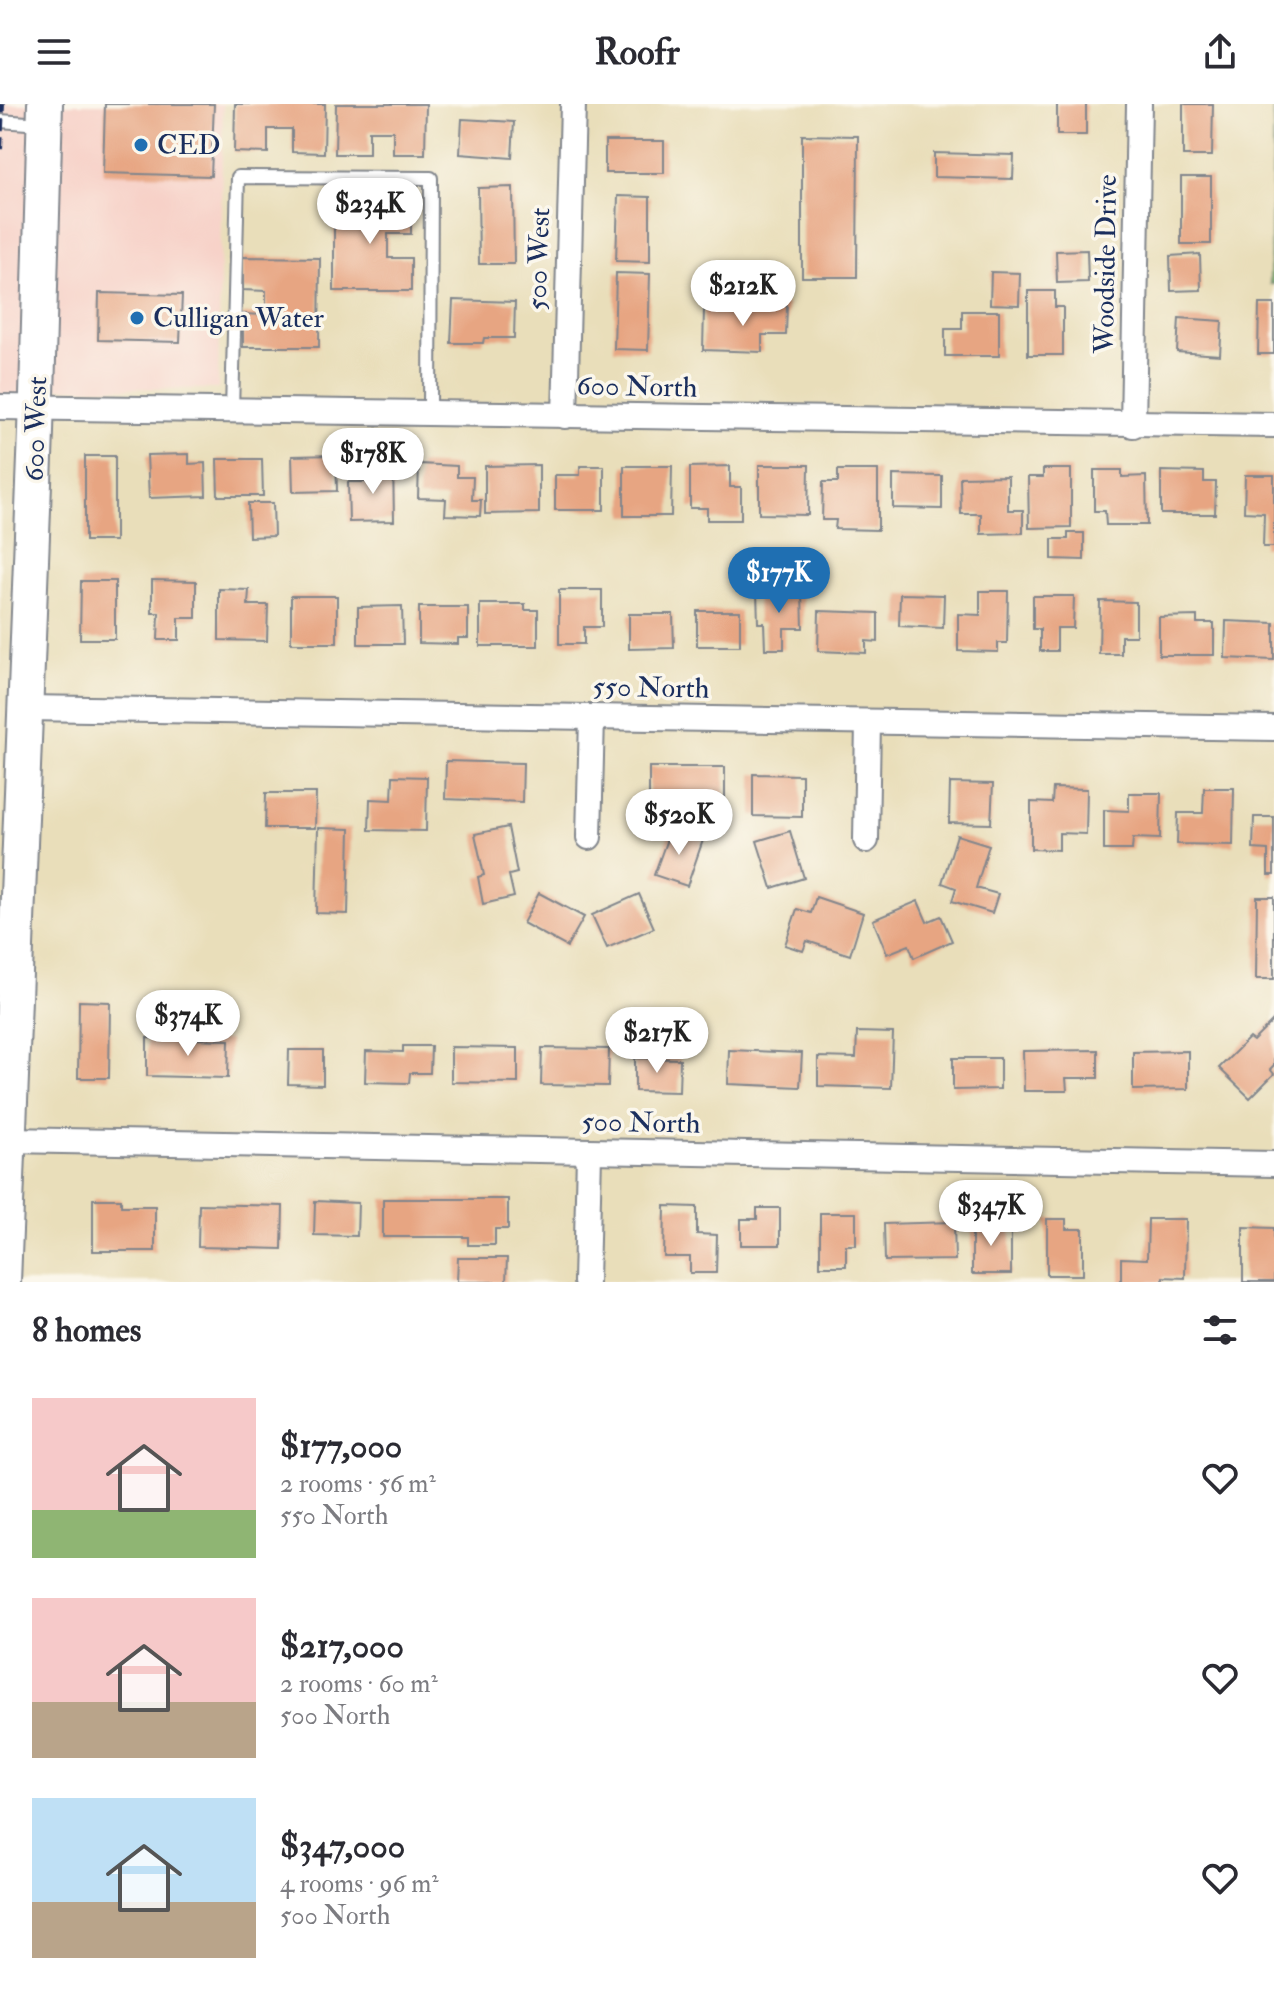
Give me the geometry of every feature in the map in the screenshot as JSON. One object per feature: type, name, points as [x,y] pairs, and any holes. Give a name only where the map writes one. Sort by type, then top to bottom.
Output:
[{"type":"main road","name":"600 West","points":[[3,1282],[37,408],[45,114]]},
{"type":"street","name":"500 West","points":[[565,416],[573,104]]},
{"type":"street","name":"Woodside Drive","points":[[1133,425],[1139,104]]},
{"type":"street","name":"600 North","points":[[0,407],[1274,425]]},
{"type":"street","name":"550 North","points":[[26,708],[1274,728]]},
{"type":"street","points":[[589,837],[592,717]]},
{"type":"street","points":[[866,840],[868,722]]},
{"type":"street","name":"500 North","points":[[8,1140],[1274,1164]]},
{"type":"street","points":[[586,1282],[589,1153]]},
{"type":"lane","points":[[0,121],[45,114]]},
{"type":"lane","points":[[232,411],[238,177],[431,178],[430,414]]},
{"type":"shaded area","points":[[0,104],[223,104],[218,389],[59,388],[0,415]]},
{"type":"green space","points":[[1274,104],[1274,284],[1270,284]]},
{"type":"building","points":[[105,104],[214,104],[211,176],[103,173]]},
{"type":"building","points":[[235,104],[325,104],[324,153],[292,152],[292,129],[268,129],[268,153],[234,152]]},
{"type":"building","points":[[336,104],[426,104],[425,154],[393,154],[393,131],[369,131],[369,154],[335,154]]},
{"type":"building","points":[[1057,104],[1086,104],[1086,135],[1057,135]]},
{"type":"building","points":[[1183,104],[1213,104],[1212,156],[1183,156]]},
{"type":"building","points":[[462,119],[514,122],[512,158],[460,154]]},
{"type":"building","points":[[802,135],[858,136],[857,277],[802,277]]},
{"type":"building","points":[[605,141],[664,141],[664,173],[605,173]]},
{"type":"building","points":[[934,153],[1014,155],[1013,179],[934,177]]},
{"type":"building","points":[[1181,177],[1211,177],[1211,244],[1181,244]]},
{"type":"building","points":[[513,187],[514,264],[479,264],[478,188]]},
{"type":"building","points":[[618,196],[650,197],[650,262],[616,261]]},
{"type":"building","points":[[334,201],[411,202],[411,234],[388,234],[388,258],[411,258],[411,291],[334,291]]},
{"type":"building","points":[[1087,250],[1088,282],[1057,283],[1056,251]]},
{"type":"building","points":[[1200,254],[1201,290],[1171,291],[1170,256]]},
{"type":"building","points":[[243,257],[320,258],[319,347],[243,347],[243,314],[266,315],[266,291],[243,290]]},
{"type":"building","points":[[991,272],[1020,273],[1019,305],[990,304]]},
{"type":"building","points":[[616,273],[650,274],[648,350],[614,349]]},
{"type":"building","points":[[1028,291],[1055,291],[1055,307],[1063,307],[1063,355],[1028,355]]},
{"type":"building","points":[[99,293],[182,295],[180,342],[98,340]]},
{"type":"building","points":[[453,300],[515,302],[514,338],[484,338],[483,343],[451,343]]},
{"type":"building","points":[[757,304],[787,305],[786,335],[762,335],[762,352],[703,350],[704,309],[757,310]]},
{"type":"building","points":[[1259,304],[1274,304],[1274,354],[1258,354]]},
{"type":"building","points":[[962,311],[999,311],[999,356],[945,356],[945,329],[962,329]]},
{"type":"building","points":[[1179,318],[1222,321],[1220,355],[1177,352]]},
{"type":"building","points":[[189,454],[189,464],[205,463],[206,496],[149,498],[147,455]]},
{"type":"building","points":[[336,455],[337,491],[293,492],[292,456]]},
{"type":"building","points":[[85,456],[115,456],[115,541],[85,541]]},
{"type":"building","points":[[217,459],[262,459],[263,496],[218,496]]},
{"type":"building","points":[[393,460],[394,521],[349,522],[348,482],[375,482],[375,461]]},
{"type":"building","points":[[419,464],[457,466],[457,477],[473,477],[472,500],[481,500],[480,516],[445,515],[446,499],[418,498]]},
{"type":"building","points":[[539,465],[539,513],[485,514],[485,466]]},
{"type":"building","points":[[759,465],[809,465],[808,515],[759,514]]},
{"type":"building","points":[[580,466],[604,466],[604,510],[555,510],[555,475],[580,475]]},
{"type":"building","points":[[624,466],[672,466],[671,516],[624,516]]},
{"type":"building","points":[[730,466],[730,487],[741,487],[741,520],[707,520],[707,508],[690,508],[690,467]]},
{"type":"building","points":[[1043,469],[1071,469],[1071,527],[1029,528],[1028,477],[1043,477]]},
{"type":"building","points":[[838,470],[878,470],[878,530],[835,529],[836,520],[822,520],[823,482],[838,482]]},
{"type":"building","points":[[1094,470],[1122,470],[1122,477],[1146,476],[1147,525],[1106,525],[1105,511],[1094,511]]},
{"type":"building","points":[[1161,471],[1204,472],[1204,482],[1216,482],[1215,514],[1161,514]]},
{"type":"building","points":[[893,475],[942,476],[942,509],[893,508]]},
{"type":"building","points":[[1245,475],[1274,475],[1274,547],[1263,547],[1264,513],[1244,512]]},
{"type":"building","points":[[1008,476],[1008,510],[1023,510],[1023,533],[981,534],[981,514],[961,514],[960,477]]},
{"type":"building","points":[[248,503],[273,503],[274,536],[249,537]]},
{"type":"building","points":[[1068,533],[1084,533],[1084,560],[1052,559],[1052,539],[1068,539]]},
{"type":"building","points":[[152,580],[196,581],[196,618],[179,618],[179,640],[158,640],[159,613],[152,613]]},
{"type":"building","points":[[81,581],[115,581],[115,639],[80,639]]},
{"type":"building","points":[[219,589],[249,590],[248,605],[268,605],[267,641],[219,640]]},
{"type":"building","points":[[559,590],[602,590],[602,627],[584,627],[584,644],[559,644]]},
{"type":"building","points":[[757,591],[802,591],[803,628],[784,628],[784,649],[765,649],[764,623],[758,623]]},
{"type":"building","points":[[980,591],[1008,591],[1007,643],[998,643],[998,652],[958,651],[958,614],[980,615]]},
{"type":"building","points":[[900,594],[944,595],[943,628],[899,626]]},
{"type":"building","points":[[291,596],[337,596],[337,643],[291,643]]},
{"type":"building","points":[[1033,596],[1074,596],[1073,628],[1057,628],[1057,651],[1040,651],[1040,629],[1033,629]]},
{"type":"building","points":[[1100,601],[1136,602],[1136,636],[1121,636],[1121,654],[1099,654]]},
{"type":"building","points":[[480,604],[525,604],[525,610],[538,610],[538,646],[480,646]]},
{"type":"building","points":[[402,606],[403,644],[358,644],[358,607]]},
{"type":"building","points":[[419,607],[468,607],[468,638],[458,638],[458,644],[419,643]]},
{"type":"building","points":[[697,611],[740,611],[740,646],[697,646]]},
{"type":"building","points":[[819,611],[878,613],[878,642],[866,641],[866,653],[818,651]]},
{"type":"building","points":[[629,614],[673,614],[674,648],[629,649]]},
{"type":"building","points":[[1197,616],[1197,623],[1214,623],[1214,655],[1159,655],[1159,617]]},
{"type":"building","points":[[1226,621],[1274,623],[1274,660],[1225,658]]},
{"type":"building","points":[[446,761],[523,763],[522,802],[445,799]]},
{"type":"building","points":[[649,767],[725,767],[725,804],[649,804]]},
{"type":"building","points":[[753,774],[802,775],[802,817],[753,816]]},
{"type":"building","points":[[393,776],[427,777],[426,831],[369,830],[370,799],[392,800]]},
{"type":"building","points":[[950,783],[993,784],[991,824],[949,823]]},
{"type":"building","points":[[1053,788],[1087,789],[1086,834],[1059,833],[1059,850],[1031,849],[1031,802],[1052,803]]},
{"type":"building","points":[[1204,788],[1234,788],[1233,845],[1177,844],[1178,813],[1203,813]]},
{"type":"building","points":[[266,793],[316,793],[315,828],[265,828]]},
{"type":"building","points":[[1129,793],[1161,793],[1160,839],[1133,838],[1132,850],[1104,850],[1104,810],[1129,811]]},
{"type":"building","points":[[1254,817],[1274,817],[1274,875],[1268,875],[1268,850],[1253,849]]},
{"type":"building","points":[[508,827],[517,873],[509,875],[514,897],[483,904],[478,877],[484,875],[475,834]]},
{"type":"building","points":[[318,828],[350,829],[348,914],[316,913]]},
{"type":"building","points":[[671,828],[703,840],[687,886],[654,875]]},
{"type":"building","points":[[790,831],[804,878],[772,888],[757,841]]},
{"type":"building","points":[[957,835],[989,845],[976,888],[998,894],[992,913],[952,901],[956,888],[942,883]]},
{"type":"building","points":[[539,893],[584,917],[567,947],[523,923]]},
{"type":"building","points":[[639,894],[654,928],[607,948],[592,915]]},
{"type":"building","points":[[816,897],[863,913],[850,955],[807,941],[803,951],[785,945],[797,909],[811,913]]},
{"type":"building","points":[[1257,897],[1274,897],[1274,979],[1256,979]]},
{"type":"building","points":[[918,901],[927,922],[941,916],[952,941],[914,958],[909,945],[887,954],[873,920]]},
{"type":"building","points":[[79,1001],[110,1002],[109,1078],[78,1078]]},
{"type":"building","points":[[1274,1020],[1274,1065],[1270,1069],[1274,1074],[1250,1098],[1219,1068],[1249,1038],[1253,1041]]},
{"type":"building","points":[[857,1032],[893,1033],[891,1088],[818,1086],[818,1057],[856,1058]]},
{"type":"building","points":[[147,1038],[229,1040],[228,1078],[147,1076]]},
{"type":"building","points":[[403,1046],[431,1046],[430,1073],[410,1073],[409,1083],[365,1082],[366,1051],[403,1052]]},
{"type":"building","points":[[451,1047],[518,1048],[518,1083],[451,1082]]},
{"type":"building","points":[[542,1048],[609,1049],[608,1086],[541,1085]]},
{"type":"building","points":[[289,1050],[323,1050],[323,1085],[288,1084]]},
{"type":"building","points":[[729,1050],[802,1053],[800,1087],[728,1084]]},
{"type":"building","points":[[1098,1050],[1098,1078],[1066,1078],[1067,1091],[1024,1091],[1023,1051]]},
{"type":"building","points":[[1188,1051],[1188,1089],[1133,1090],[1133,1052]]},
{"type":"building","points":[[635,1058],[680,1059],[679,1092],[635,1091]]},
{"type":"building","points":[[953,1058],[1000,1058],[1000,1089],[953,1090]]},
{"type":"building","points":[[93,1199],[121,1199],[121,1206],[155,1206],[155,1251],[93,1251]]},
{"type":"building","points":[[383,1199],[508,1199],[508,1229],[495,1229],[495,1245],[468,1245],[468,1237],[383,1237]]},
{"type":"building","points":[[315,1201],[358,1203],[357,1236],[314,1235]]},
{"type":"building","points":[[199,1204],[283,1206],[282,1249],[198,1247]]},
{"type":"building","points":[[665,1206],[697,1207],[697,1234],[717,1235],[716,1273],[690,1273],[690,1257],[664,1257]]},
{"type":"building","points":[[757,1208],[780,1208],[780,1245],[741,1245],[741,1219],[757,1219]]},
{"type":"building","points":[[820,1213],[856,1213],[856,1245],[846,1245],[846,1266],[820,1266]]},
{"type":"building","points":[[972,1219],[997,1219],[997,1228],[1011,1228],[1011,1274],[972,1274]]},
{"type":"building","points":[[1047,1219],[1066,1219],[1066,1229],[1083,1229],[1083,1275],[1047,1275]]},
{"type":"building","points":[[1148,1219],[1186,1219],[1185,1278],[1163,1277],[1163,1282],[1121,1282],[1121,1258],[1147,1259]]},
{"type":"building","points":[[954,1222],[955,1260],[885,1261],[884,1224]]},
{"type":"building","points":[[1243,1227],[1274,1228],[1274,1282],[1243,1282]]},
{"type":"building","points":[[458,1258],[507,1258],[506,1282],[457,1282]]},
{"type":"railway","points":[[0,149],[2,104]]},
{"type":"place","name":"CED","points":[[141,145]]},
{"type":"place","name":"Culligan Water","points":[[137,318]]}]
